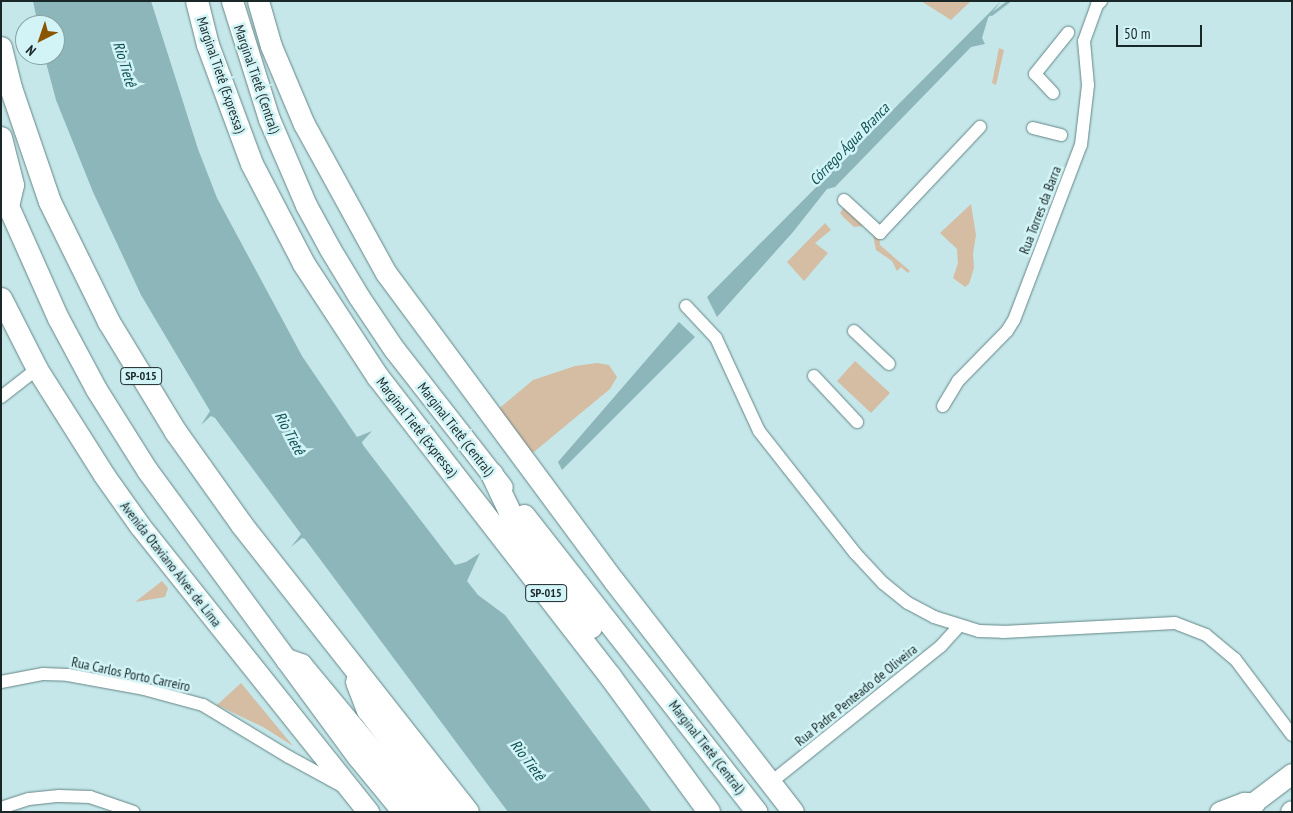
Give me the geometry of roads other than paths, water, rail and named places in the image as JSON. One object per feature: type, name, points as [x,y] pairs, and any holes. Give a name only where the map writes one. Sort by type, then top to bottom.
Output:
[{"type":"highway","name":"Marginal Tietê (Expressa)","points":[[197,1],[208,45],[252,164],[304,264],[378,377],[610,676],[709,812]]},
{"type":"highway","name":"Marginal Tietê (Central)","points":[[232,1],[269,118],[306,205],[358,297],[394,349],[757,812]]},
{"type":"highway","points":[[258,1],[271,46],[304,124],[386,274],[614,581],[770,783],[787,810]]},
{"type":"highway","name":"SP-015","points":[[1,48],[11,88],[50,202],[108,322],[176,432],[242,525],[351,665],[392,713],[468,812]]},
{"type":"highway","points":[[1,138],[13,185],[5,198],[58,318],[104,404],[178,515],[358,757],[403,812]]},
{"type":"highway","name":"Avenida Otaviano Alves de Lima","points":[[1,298],[37,369],[104,475],[140,526],[368,812]]},
{"type":"highway","points":[[492,474],[510,512],[726,812]]},
{"type":"highway","points":[[614,581],[634,625],[787,810]]},
{"type":"highway","points":[[287,660],[301,665],[423,812]]},
{"type":"highway","name":"SP-015","points":[[351,665],[368,710],[446,812]]},
{"type":"highway","points":[[1220,812],[1244,802],[1248,807]]},
{"type":"main road","points":[[1248,807],[1292,774]]},
{"type":"street","name":"Rua Torres da Barra","points":[[943,406],[958,381],[1007,331],[1014,320],[1082,145],[1088,85],[1084,40],[1096,3]]},
{"type":"street","points":[[1053,93],[1034,74],[1068,33]]},
{"type":"street","points":[[844,200],[880,233],[980,127]]},
{"type":"street","points":[[1033,128],[1061,135]]},
{"type":"street","points":[[686,306],[713,333],[758,431],[855,552],[884,583],[908,603],[934,617],[979,631],[1003,632],[1176,623],[1206,635],[1235,658],[1292,735]]},
{"type":"street","points":[[854,331],[889,364]]},
{"type":"street","points":[[1,398],[37,369]]},
{"type":"street","points":[[814,376],[856,422]]},
{"type":"street","name":"Rua Padre Penteado de Oliveira","points":[[770,783],[941,646],[958,626]]},
{"type":"street","name":"Rua Carlos Porto Carreiro","points":[[1,682],[43,674],[68,675],[144,689],[203,705],[289,757],[353,792]]},
{"type":"street","points":[[1,808],[29,799],[60,796],[90,798],[134,812]]},
{"type":"water","name":"Rio Tietê","points":[[33,1],[151,1],[198,149],[217,198],[302,356],[357,437],[372,431],[362,442],[363,445],[455,565],[466,562],[480,553],[467,581],[478,595],[505,615],[652,812],[508,812],[305,539],[302,538],[291,547],[301,534],[215,418],[211,416],[201,425],[210,411],[141,295],[93,192],[56,100],[47,65],[65,65],[65,15],[36,15]]},
{"type":"water","points":[[1001,1],[988,18],[982,38],[985,44],[971,47],[835,187],[827,189],[793,232],[717,317],[707,297]]},
{"type":"water","points":[[679,322],[695,337],[562,470],[558,462]]},
{"type":"waterway","name":"Córrego Água Branca","points":[[991,14],[1008,1]]}]
